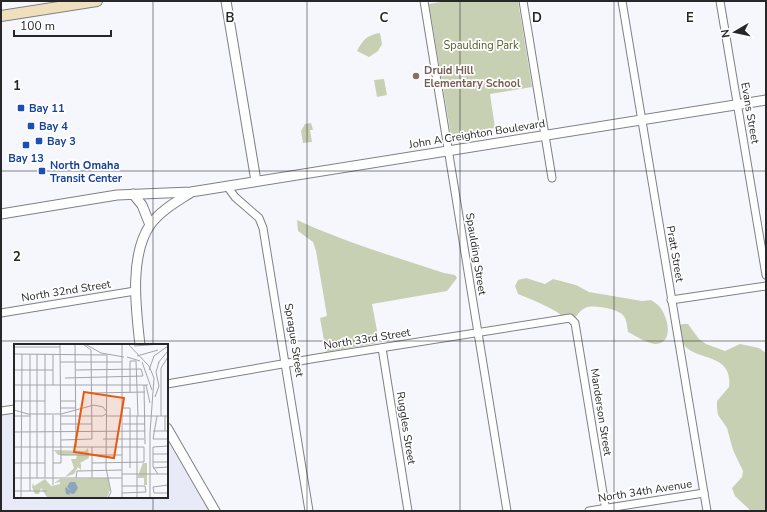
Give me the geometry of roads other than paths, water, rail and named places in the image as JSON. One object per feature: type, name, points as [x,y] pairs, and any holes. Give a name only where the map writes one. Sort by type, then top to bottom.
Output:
[{"type":"main road","points":[[1,16],[97,1]]},
{"type":"street","points":[[226,1],[256,181]]},
{"type":"street","name":"Spaulding Street","points":[[424,1],[507,511]]},
{"type":"street","points":[[523,1],[552,178]]},
{"type":"street","name":"Pratt Street","points":[[622,1],[707,511]]},
{"type":"street","name":"Evans Street","points":[[720,1],[766,275]]},
{"type":"street","name":"John A Creighton Boulevard","points":[[1,214],[112,196],[191,192],[766,100]]},
{"type":"street","name":"Sprague Street","points":[[227,186],[235,198],[259,218],[263,228],[309,511]]},
{"type":"street","points":[[140,344],[135,291],[139,257],[145,237],[150,225],[168,207],[191,192]]},
{"type":"street","points":[[133,194],[142,205],[150,225]]},
{"type":"street","points":[[672,300],[766,286]]},
{"type":"street","name":"North 32nd Street","points":[[1,313],[135,291]]},
{"type":"street","name":"North 33rd Street","points":[[168,384],[570,318]]},
{"type":"street","name":"Manderson Street","points":[[570,318],[575,324],[606,510]]},
{"type":"street","name":"Ruggles Street","points":[[382,348],[408,511]]},
{"type":"street","points":[[1,411],[14,409]]},
{"type":"street","points":[[168,430],[214,511]]},
{"type":"street","name":"North 34th Avenue","points":[[589,511],[606,510],[704,493]]},
{"type":"place","name":"Druid Hill Elementary School","points":[[416,76]]},
{"type":"place","name":"Bay 11","points":[[21,108]]},
{"type":"place","name":"Bay 4","points":[[31,126]]},
{"type":"place","name":"Bay 3","points":[[39,141]]},
{"type":"place","name":"Bay 13","points":[[26,145]]},
{"type":"place","name":"North Omaha Transit Center","points":[[42,171]]},
{"type":"park label","name":"Spaulding Park","points":[[481,45]]}]
